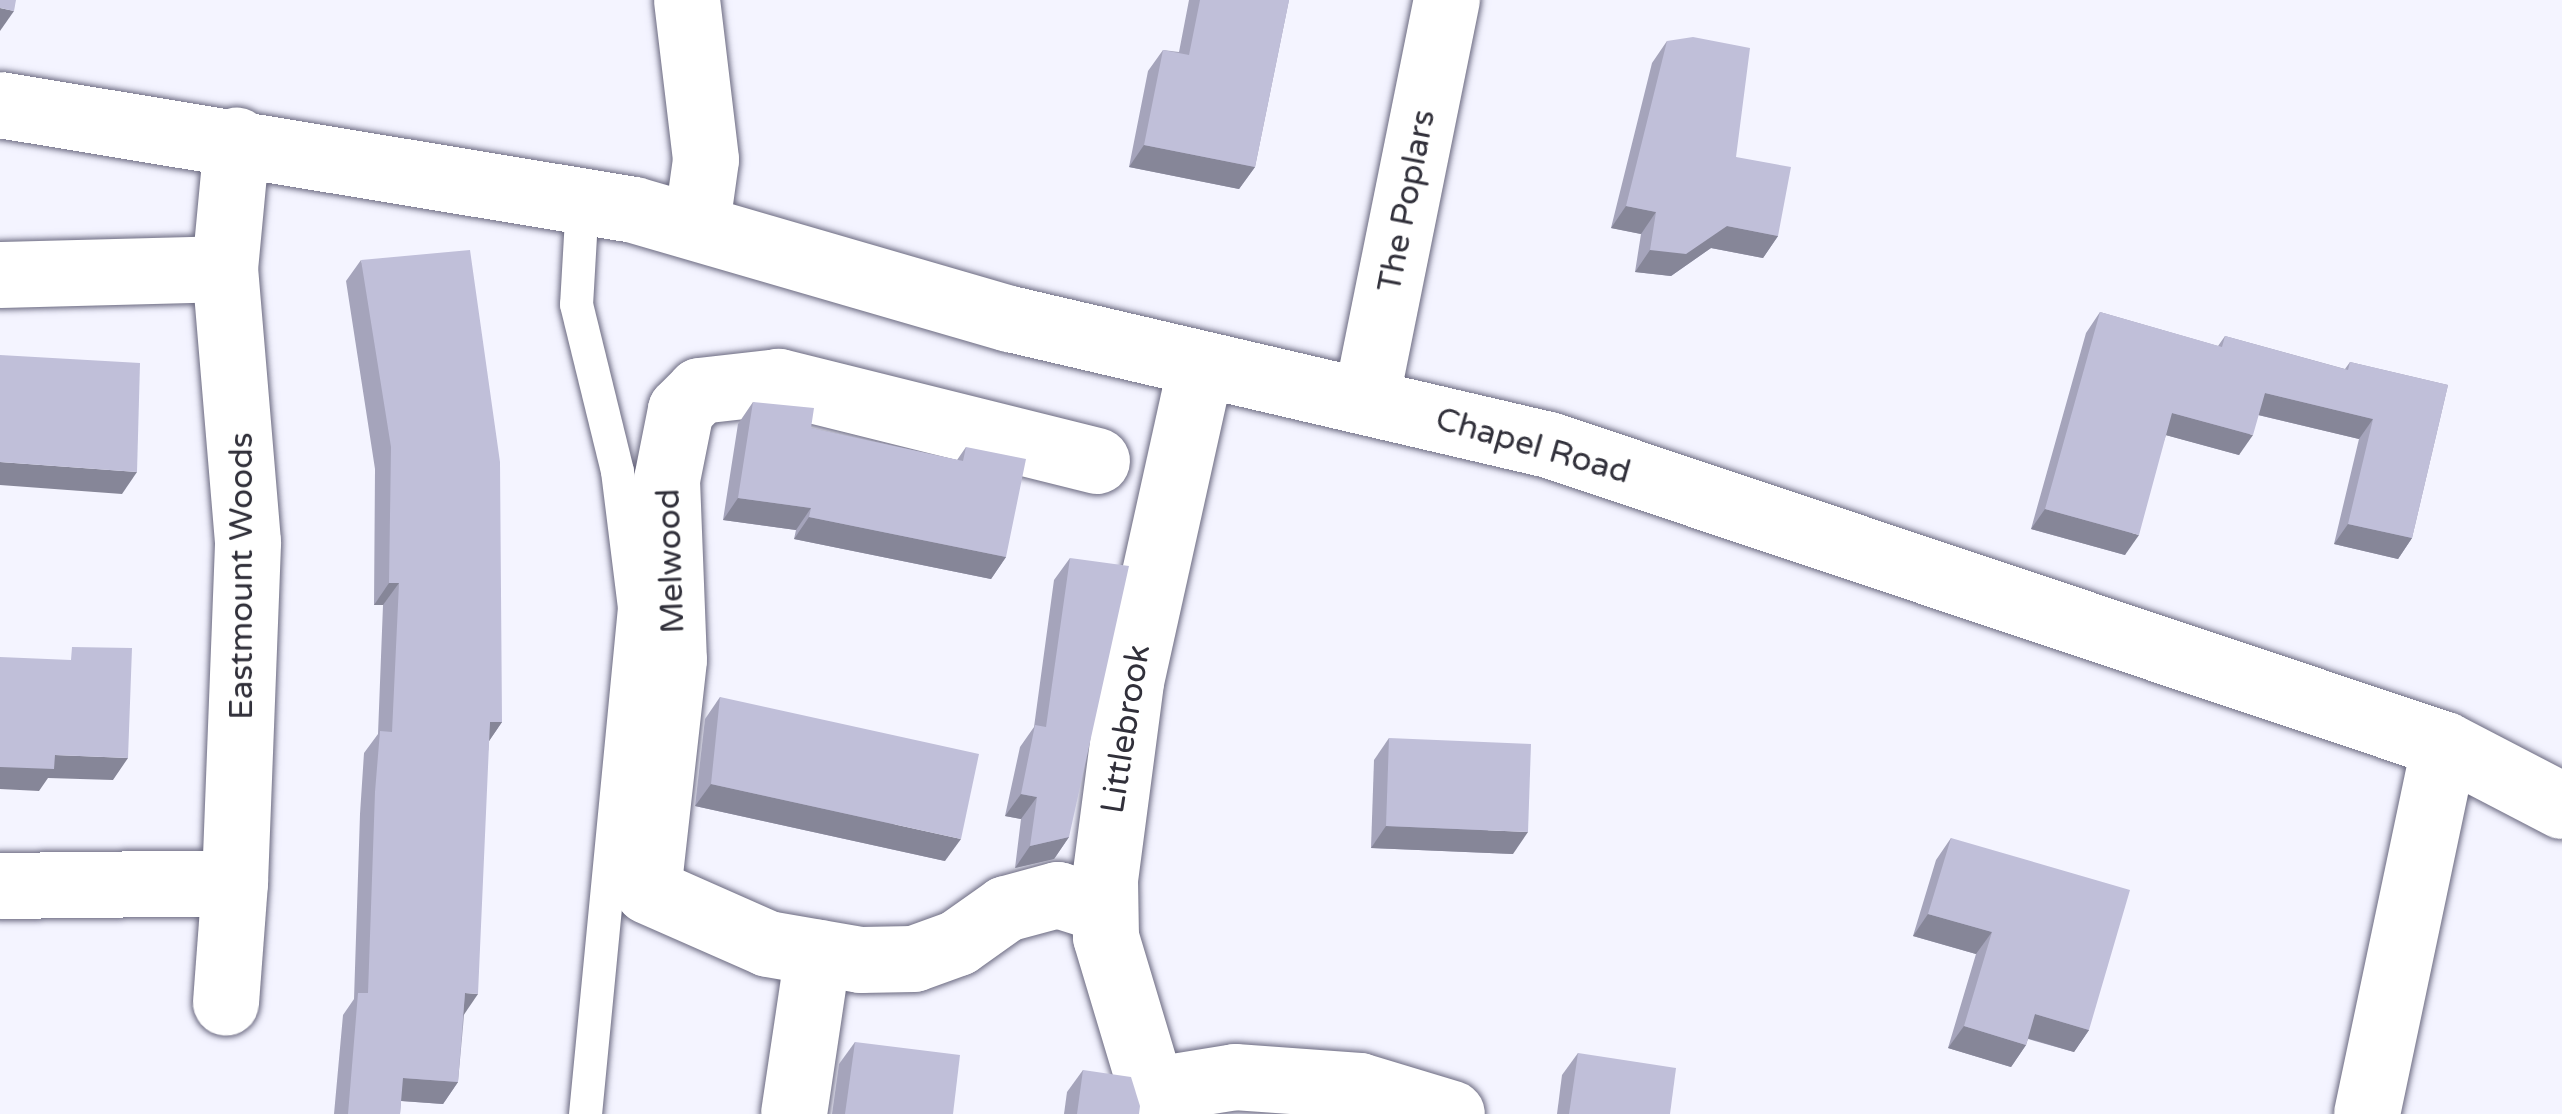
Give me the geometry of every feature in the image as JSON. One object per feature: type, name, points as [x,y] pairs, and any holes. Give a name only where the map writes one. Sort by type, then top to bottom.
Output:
[{"type":"street","points":[[687,0],[706,160],[697,224]]},
{"type":"street","name":"The Poplars","points":[[1366,401],[1447,0]]},
{"type":"street","name":"Chapel Road","points":[[0,105],[237,141],[697,224],[1010,319],[1549,445],[2445,745],[2562,806]]},
{"type":"street","name":"Eastmount Woods","points":[[226,1003],[248,542],[225,269],[237,141]]},
{"type":"street","points":[[0,274],[225,269]]},
{"type":"street","name":"Littlebrook","points":[[1201,366],[1132,682],[1105,910],[1120,994],[1157,1102],[1234,1077],[1360,1086],[1452,1114]]},
{"type":"street","name":"Melwood","points":[[1097,461],[779,382],[700,391],[682,410],[667,480],[674,660],[648,891],[768,944],[818,953],[914,959],[958,943],[1006,909],[1058,895],[1105,910]]},
{"type":"street","points":[[2367,1114],[2445,745]]},
{"type":"street","points":[[0,886],[235,883]]},
{"type":"street","points":[[794,1114],[818,953]]},
{"type":"lane","points":[[582,201],[576,304],[617,471],[634,607],[585,1114]]},
{"type":"building","points":[[0,0],[16,0],[14,11],[0,8]]},
{"type":"building","points":[[1200,0],[1289,0],[1255,167],[1144,145],[1163,50],[1189,55]]},
{"type":"building","points":[[1693,37],[1750,48],[1736,157],[1791,167],[1778,236],[1727,226],[1686,254],[1650,250],[1656,212],[1626,206],[1667,41]]},
{"type":"building","points":[[470,250],[500,462],[502,722],[490,722],[478,994],[465,993],[458,1082],[403,1078],[400,1114],[348,1114],[358,993],[368,993],[375,792],[380,731],[392,732],[399,583],[389,583],[391,447],[361,260]]},
{"type":"building","points":[[2100,312],[2222,347],[2225,336],[2348,370],[2350,362],[2448,385],[2412,538],[2348,524],[2373,419],[2265,393],[2253,435],[2172,413],[2139,535],[2045,509]]},
{"type":"building","points":[[0,355],[140,363],[137,472],[0,462]]},
{"type":"building","points":[[753,402],[814,408],[811,428],[963,461],[966,447],[1026,459],[1006,557],[809,517],[811,508],[738,498]]},
{"type":"building","points":[[1070,558],[1129,566],[1069,837],[1030,846],[1037,797],[1021,794],[1035,725],[1046,727]]},
{"type":"building","points":[[72,647],[132,648],[128,758],[55,755],[54,769],[0,767],[0,657],[71,660]]},
{"type":"building","points":[[720,697],[979,754],[961,839],[711,784]]},
{"type":"building","points":[[1389,738],[1531,744],[1528,832],[1386,826]]},
{"type":"building","points":[[1951,838],[2130,890],[2089,1030],[2035,1014],[2026,1045],[1964,1026],[1992,932],[1928,914]]},
{"type":"building","points":[[855,1042],[960,1055],[953,1114],[845,1114]]},
{"type":"building","points":[[1578,1053],[1676,1068],[1670,1114],[1569,1114]]},
{"type":"building","points":[[1083,1070],[1131,1077],[1139,1114],[1077,1114]]}]
